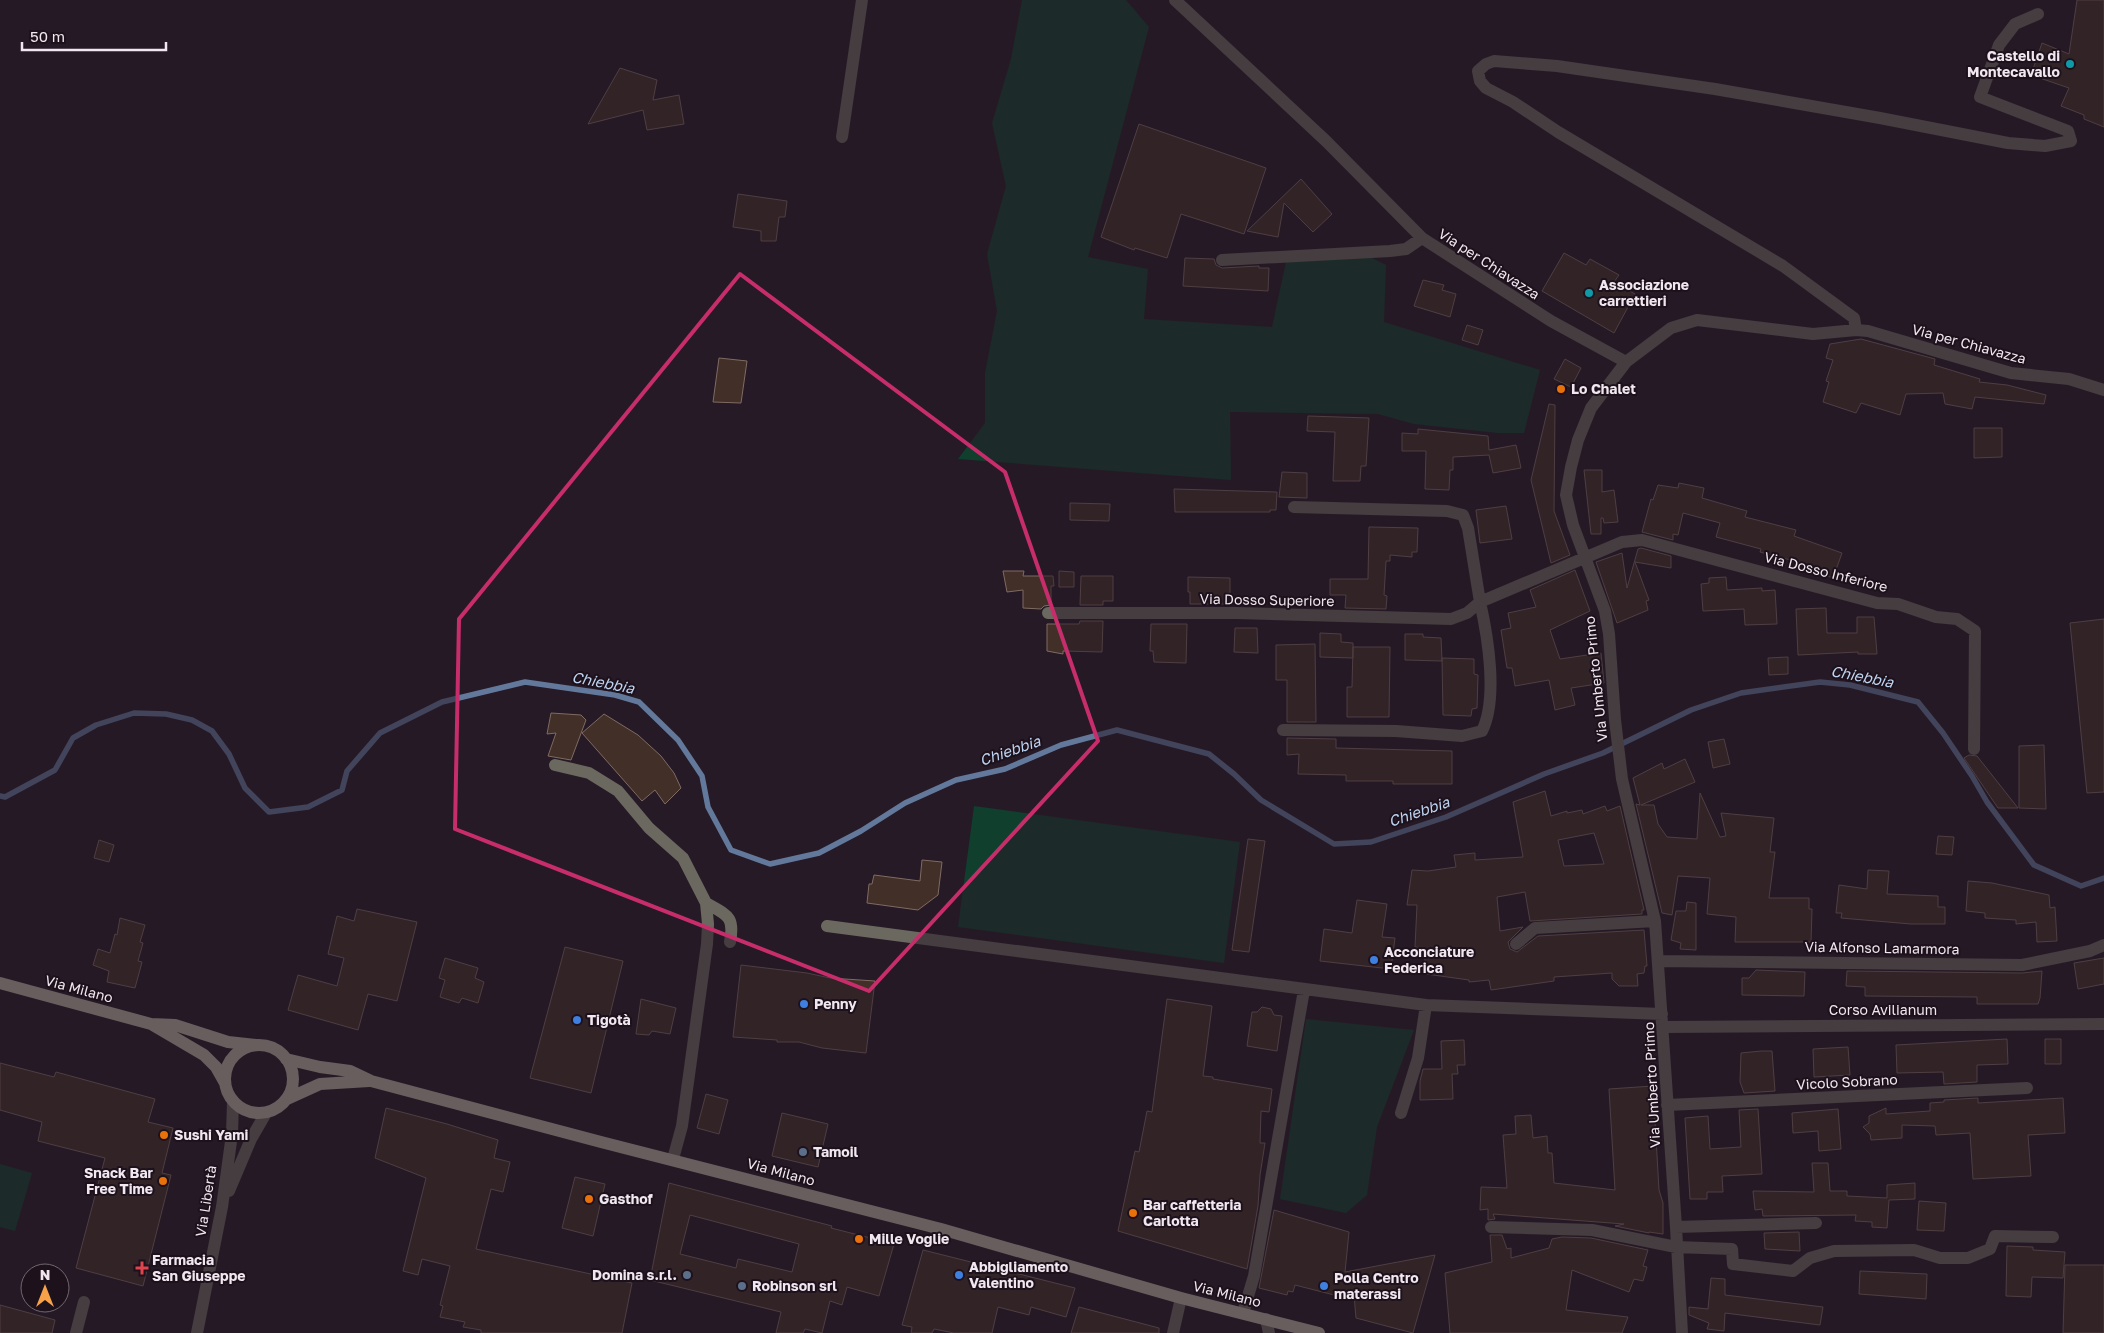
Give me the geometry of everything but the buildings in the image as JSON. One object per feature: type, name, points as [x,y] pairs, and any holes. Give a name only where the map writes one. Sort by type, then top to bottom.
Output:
[{"type":"main road","name":"Via Milano","points":[[0,983],[151,1024],[175,1025],[228,1042],[268,1046],[278,1051],[286,1059],[320,1067],[350,1071],[371,1081],[941,1229],[1181,1298],[1319,1333]]},
{"type":"main road","name":"Via Milano","points":[[151,1024],[204,1055],[216,1067],[233,1102]]},
{"type":"main road","points":[[225,1083],[225,1072],[229,1062],[241,1051],[256,1045]]},
{"type":"main road","points":[[286,1059],[291,1068],[293,1078],[292,1089],[287,1098]]},
{"type":"main road","name":"Via Milano","points":[[266,1112],[274,1110],[287,1098],[320,1084],[371,1081]]},
{"type":"main road","points":[[233,1102],[248,1112],[266,1112]]},
{"type":"street","points":[[842,137],[862,0]]},
{"type":"street","name":"Via per Chiavazza","points":[[1175,0],[1326,141],[1422,238],[1551,321],[1626,362],[1671,328],[1697,320],[1813,334],[1856,330],[1868,331],[2011,374],[2069,379],[2104,390]]},
{"type":"street","points":[[1856,330],[1854,318],[1775,262],[1558,132],[1513,102],[1486,88],[1480,81],[1478,70],[1494,61],[1557,66],[1734,93],[1880,118],[2008,143],[2045,146],[2071,141],[2068,131],[1980,97],[1999,45],[2015,24],[2038,14]]},
{"type":"street","points":[[1222,260],[1390,252],[1406,249],[1422,238]]},
{"type":"street","name":"Via Umberto Primo","points":[[1626,362],[1591,408],[1578,440],[1566,495],[1573,525],[1585,560],[1606,611],[1622,779],[1655,921],[1663,1020],[1682,1333]]},
{"type":"street","points":[[1283,730],[1396,731],[1462,736],[1482,731],[1488,719],[1490,687],[1488,633],[1480,602],[1468,528],[1463,515],[1447,511],[1294,507]]},
{"type":"street","name":"Via Dosso Inferiore","points":[[1585,560],[1622,542],[1642,540],[1877,603],[1898,604],[1936,617],[1957,619],[1975,630],[1974,749]]},
{"type":"street","name":"Via Dosso Superiore","points":[[1048,613],[1237,613],[1451,619],[1466,613],[1480,602],[1585,560]]},
{"type":"street","points":[[555,765],[588,773],[618,791],[649,828],[683,858],[706,903],[707,944],[682,1126],[673,1159]]},
{"type":"street","points":[[706,903],[727,915],[733,928],[730,942]]},
{"type":"street","points":[[1516,944],[1535,928],[1655,921]]},
{"type":"street","name":"Corso Avilianum","points":[[827,926],[1426,1006],[1663,1020],[2104,1024]]},
{"type":"street","name":"Via Alfonso Lamarmora","points":[[1658,961],[2022,965],[2090,951],[2104,945]]},
{"type":"street","points":[[1242,1313],[1254,1276],[1304,990]]},
{"type":"street","points":[[1401,1113],[1418,1058],[1426,1006]]},
{"type":"street","name":"Vicolo Sobrano","points":[[1667,1105],[2027,1088]]},
{"type":"street","name":"Via Libertà","points":[[197,1333],[222,1207],[232,1134],[233,1102]]},
{"type":"street","points":[[222,1207],[251,1139],[266,1112]]},
{"type":"street","points":[[1676,1227],[1816,1223]]},
{"type":"street","points":[[1491,1227],[1592,1230],[1676,1247],[1732,1248],[1734,1264],[1793,1271],[1810,1258],[1834,1251],[1914,1250],[1940,1258],[1968,1258],[1990,1248],[1995,1236],[2052,1237]]},
{"type":"street","name":"Via Milano","points":[[1172,1333],[1181,1298]]},
{"type":"street","points":[[76,1333],[84,1302]]},
{"type":"street","name":"Via Milano","points":[[1266,1319],[1269,1333]]},
{"type":"highlighted area","points":[[740,274],[1005,472],[1098,741],[869,991],[455,829],[459,619]]},
{"type":"green space","points":[[1022,0],[1126,0],[1149,27],[1088,257],[1148,269],[1144,319],[1272,327],[1286,262],[1368,256],[1386,265],[1384,322],[1540,370],[1524,433],[1498,433],[1414,424],[1378,414],[1230,412],[1231,480],[958,459],[985,423],[985,373],[997,311],[987,254],[1006,186],[992,123],[1011,59]]},
{"type":"green space","points":[[974,806],[1240,842],[1224,963],[958,927]]},
{"type":"green space","points":[[1306,1019],[1414,1030],[1377,1127],[1367,1195],[1346,1213],[1280,1199]]},
{"type":"green space","points":[[0,1164],[32,1173],[15,1231],[0,1227]]},
{"type":"waterway","name":"Chiebbia","points":[[0,796],[5,797],[55,770],[73,738],[96,725],[134,713],[166,714],[192,720],[212,731],[229,754],[245,788],[269,812],[308,807],[342,790],[347,771],[380,733],[442,702],[525,682],[615,695],[639,702],[678,740],[702,776],[708,807],[731,850],[770,864],[819,853],[861,831],[905,803],[956,780],[1005,769],[1061,745],[1117,730],[1209,754],[1234,774],[1261,800],[1334,844],[1371,842],[1446,817],[1544,774],[1603,753],[1691,710],[1741,693],[1820,682],[1850,685],[1918,702],[1943,733],[1987,802],[2034,865],[2081,886],[2104,878]]},
{"type":"place","name":"Castello di Montecavallo","points":[[2070,64]]},
{"type":"place","name":"Associazione carrettieri","points":[[1589,293]]},
{"type":"place","name":"Lo Chalet","points":[[1561,389]]},
{"type":"place","name":"Acconciature Federica","points":[[1374,960]]},
{"type":"place","name":"Penny","points":[[804,1004]]},
{"type":"place","name":"Tigotà","points":[[577,1020]]},
{"type":"place","name":"Sushi Yami","points":[[164,1135]]},
{"type":"place","name":"Tamoil","points":[[803,1152]]},
{"type":"place","name":"Snack Bar Free Time","points":[[163,1181]]},
{"type":"place","name":"Gasthof","points":[[589,1199]]},
{"type":"place","name":"Bar caffetteria Carlotta","points":[[1133,1213]]},
{"type":"place","name":"Mille Voglie","points":[[859,1239]]},
{"type":"place","name":"Farmacia San Giuseppe","points":[[142,1268]]},
{"type":"place","name":"Domina s.r.l.","points":[[687,1275]]},
{"type":"place","name":"Abbigliamento Valentino","points":[[959,1275]]},
{"type":"place","name":"Robinson srl","points":[[742,1286]]},
{"type":"place","name":"Polla Centro materassi","points":[[1324,1286]]}]
